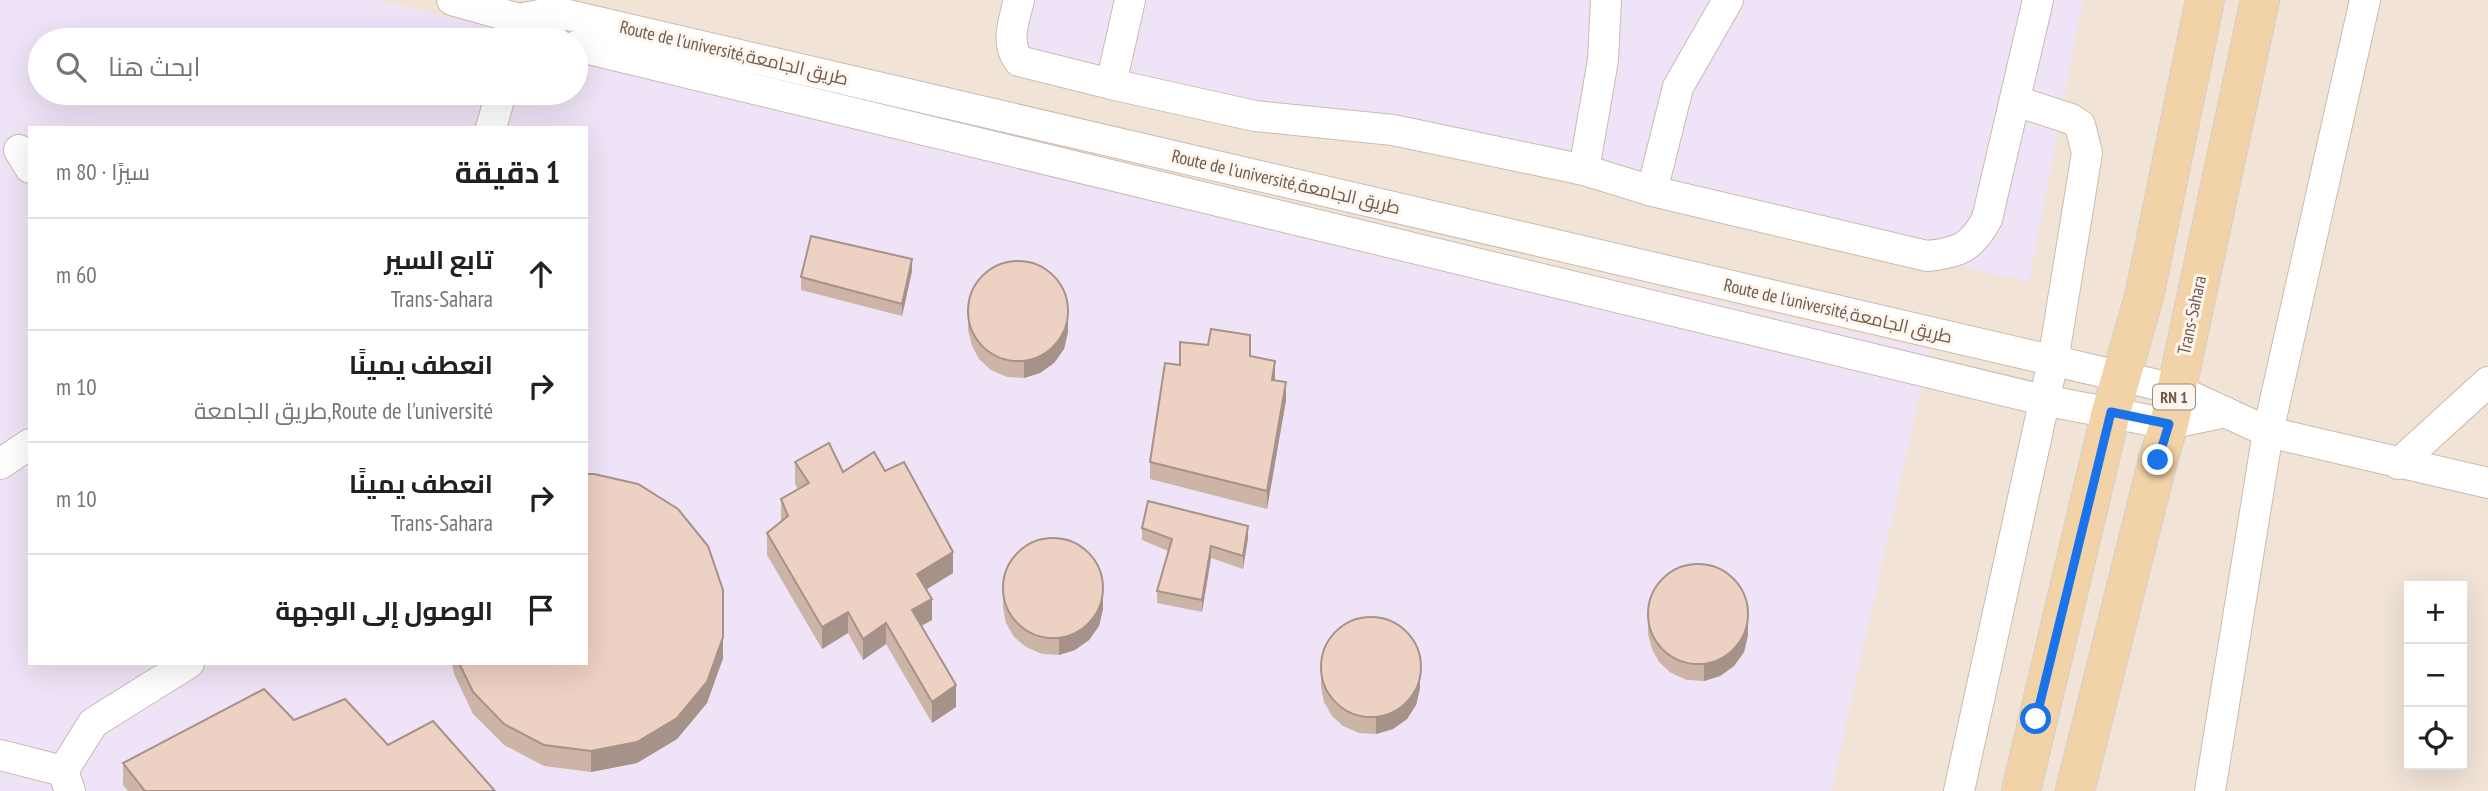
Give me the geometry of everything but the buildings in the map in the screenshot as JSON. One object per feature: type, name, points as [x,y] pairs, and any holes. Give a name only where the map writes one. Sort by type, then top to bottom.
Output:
[{"type":"main road","points":[[2021,791],[2116,395],[2144,297],[2205,0]]},
{"type":"main road","name":"Trans-Sahara","points":[[2075,791],[2172,407],[2260,0]]},
{"type":"street","points":[[452,0],[515,28]]},
{"type":"street","points":[[1019,0],[1011,42],[1013,53],[1019,61],[1255,116],[1394,130],[1584,170],[1652,191],[1927,256],[1950,254],[1964,247],[1978,235],[1987,219],[2038,0]]},
{"type":"street","points":[[1111,84],[1130,0]]},
{"type":"street","points":[[1584,170],[1603,60],[1606,0]]},
{"type":"street","points":[[1652,191],[1678,87],[1728,0]]},
{"type":"street","points":[[2210,791],[2268,432],[2365,0]]},
{"type":"street","name":"Route de l'université,طريق الجامعة","points":[[519,28],[555,12],[2053,361],[2116,395]]},
{"type":"street","name":"Route de l'université,طريق الجامعة","points":[[588,49],[2043,400],[2116,395],[2172,407],[2225,412],[2268,432],[2488,483]]},
{"type":"street","points":[[1959,791],[2053,361],[2087,153],[2080,125],[2071,119],[2016,101]]},
{"type":"street","points":[[492,126],[498,105]]},
{"type":"street","points":[[2398,464],[2488,382]]},
{"type":"street","points":[[0,464],[28,445]]},
{"type":"street","points":[[0,755],[66,781],[93,723],[186,665]]},
{"type":"shaded area","points":[[0,0],[2488,0],[2488,791],[0,791]]},
{"type":"shaded area","points":[[0,0],[377,0],[497,28],[28,28],[28,105],[588,105],[588,50],[1930,350],[1831,791],[0,791]]},
{"type":"shaded area","points":[[1005,0],[2083,0],[2029,282],[996,42]]},
{"type":"route","points":[[2036,719],[2111,412],[2169,424],[2158,460]]}]
